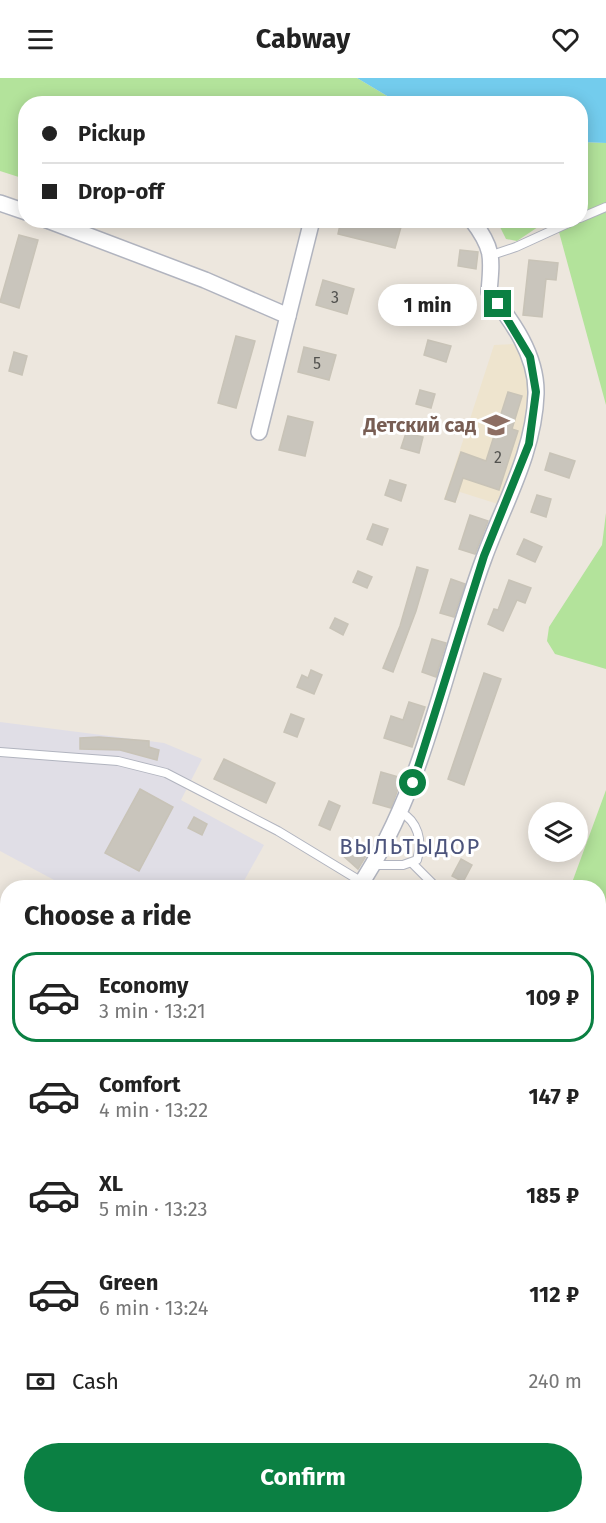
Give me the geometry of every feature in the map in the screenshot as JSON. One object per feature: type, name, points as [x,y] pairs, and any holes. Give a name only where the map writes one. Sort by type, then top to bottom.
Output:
[{"type":"street","points":[[0,203],[18,209]]},
{"type":"street","points":[[68,228],[205,280],[288,316]]},
{"type":"street","points":[[258,432],[310,228]]},
{"type":"street","points":[[364,880],[375,865],[413,783],[484,556],[529,444],[536,392],[530,357],[507,316],[489,292],[492,255],[478,228]]},
{"type":"lane","points":[[588,215],[606,207]]},
{"type":"lane","points":[[492,255],[516,248],[558,228]]},
{"type":"lane","points":[[0,752],[118,761],[166,773],[278,831],[352,880]]},
{"type":"lane","points":[[375,865],[412,863],[419,856],[420,840],[410,817],[400,812]]},
{"type":"lane","points":[[412,863],[429,880]]},
{"type":"shaded area","name":"Детский сад","points":[[515,344],[524,359],[528,391],[532,394],[518,457],[501,505],[460,492],[455,503],[444,499],[494,345]]},
{"type":"shaded area","points":[[0,722],[164,743],[202,759],[181,800],[264,845],[244,880],[54,880],[0,851]]},
{"type":"green space","points":[[0,78],[357,78],[387,96],[18,96],[18,177],[0,171]]},
{"type":"green space","points":[[588,142],[606,143],[606,405],[558,228],[588,228]]},
{"type":"green space","points":[[500,228],[536,228],[517,241],[506,239]]},
{"type":"green space","points":[[606,513],[606,669],[555,654],[547,641],[549,627],[602,545]]},
{"type":"green space","points":[[606,790],[606,880],[573,880],[580,862],[588,862],[588,839]]},
{"type":"water","points":[[357,78],[606,78],[606,143],[588,142],[588,96],[387,96]]},
{"type":"building","points":[[339,228],[401,228],[395,248],[338,234]]},
{"type":"building","points":[[19,235],[38,240],[19,308],[0,302]]},
{"type":"building","points":[[460,250],[478,252],[476,269],[458,266]]},
{"type":"building","points":[[529,260],[558,263],[556,280],[546,279],[542,317],[523,315]]},
{"type":"building","points":[[323,280],[354,289],[347,314],[316,305]]},
{"type":"building","points":[[443,292],[464,298],[460,313],[439,307]]},
{"type":"building","points":[[236,336],[255,341],[236,408],[218,403]]},
{"type":"building","points":[[428,340],[451,346],[446,362],[424,355]]},
{"type":"building","points":[[304,347],[336,355],[329,380],[298,372]]},
{"type":"building","points":[[14,352],[27,356],[22,375],[9,371]]},
{"type":"building","points":[[420,390],[435,394],[431,408],[416,404]]},
{"type":"building","points":[[508,392],[522,396],[512,429],[518,431],[499,490],[463,478],[455,502],[445,499],[461,452],[486,461]]},
{"type":"building","points":[[288,416],[313,422],[305,456],[279,450]]},
{"type":"building","points":[[406,433],[423,437],[419,453],[401,448]]},
{"type":"building","points":[[550,453],[575,461],[569,478],[545,470]]},
{"type":"building","points":[[390,480],[406,485],[401,501],[385,495]]},
{"type":"building","points":[[537,495],[551,499],[546,517],[531,512]]},
{"type":"building","points":[[470,515],[488,521],[475,554],[459,549]]},
{"type":"building","points":[[373,524],[388,529],[382,545],[367,539]]},
{"type":"building","points":[[524,539],[542,547],[535,562],[517,554]]},
{"type":"building","points":[[417,567],[428,570],[416,611],[393,672],[383,668],[400,626]]},
{"type":"building","points":[[358,571],[372,577],[367,588],[353,582]]},
{"type":"building","points":[[451,579],[465,584],[454,617],[440,613]]},
{"type":"building","points":[[509,580],[531,588],[525,603],[517,600],[503,631],[488,624],[494,609],[498,610]]},
{"type":"building","points":[[335,618],[348,624],[343,635],[330,628]]},
{"type":"building","points":[[432,639],[446,643],[436,677],[422,672]]},
{"type":"building","points":[[311,670],[322,675],[314,694],[297,687],[302,675],[308,678]]},
{"type":"building","points":[[484,673],[501,679],[464,785],[448,779]]},
{"type":"building","points":[[409,702],[425,707],[412,747],[384,738],[391,716],[403,720]]},
{"type":"building","points":[[291,714],[304,719],[297,737],[284,732]]},
{"type":"building","points":[[99,737],[149,741],[149,747],[159,750],[157,760],[120,750],[80,749],[80,738]]},
{"type":"building","points":[[224,759],[275,783],[266,803],[214,779]]},
{"type":"building","points":[[381,772],[402,778],[391,808],[373,803]]},
{"type":"building","points":[[140,789],[173,807],[139,871],[105,853]]},
{"type":"building","points":[[329,801],[340,806],[330,830],[319,825]]},
{"type":"building","points":[[194,817],[207,824],[202,835],[188,828]]},
{"type":"building","points":[[353,839],[369,851],[358,869],[341,854]]},
{"type":"building","points":[[461,859],[472,865],[464,880],[452,876]]},
{"type":"place","name":"Детский сад","points":[[496,425]]},
{"type":"district","name":"ВЫЛЬТЫДОР","points":[[410,846]]},
{"type":"route","points":[[413,783],[484,556],[504,512],[529,444],[536,392],[530,357],[498,304]]}]
